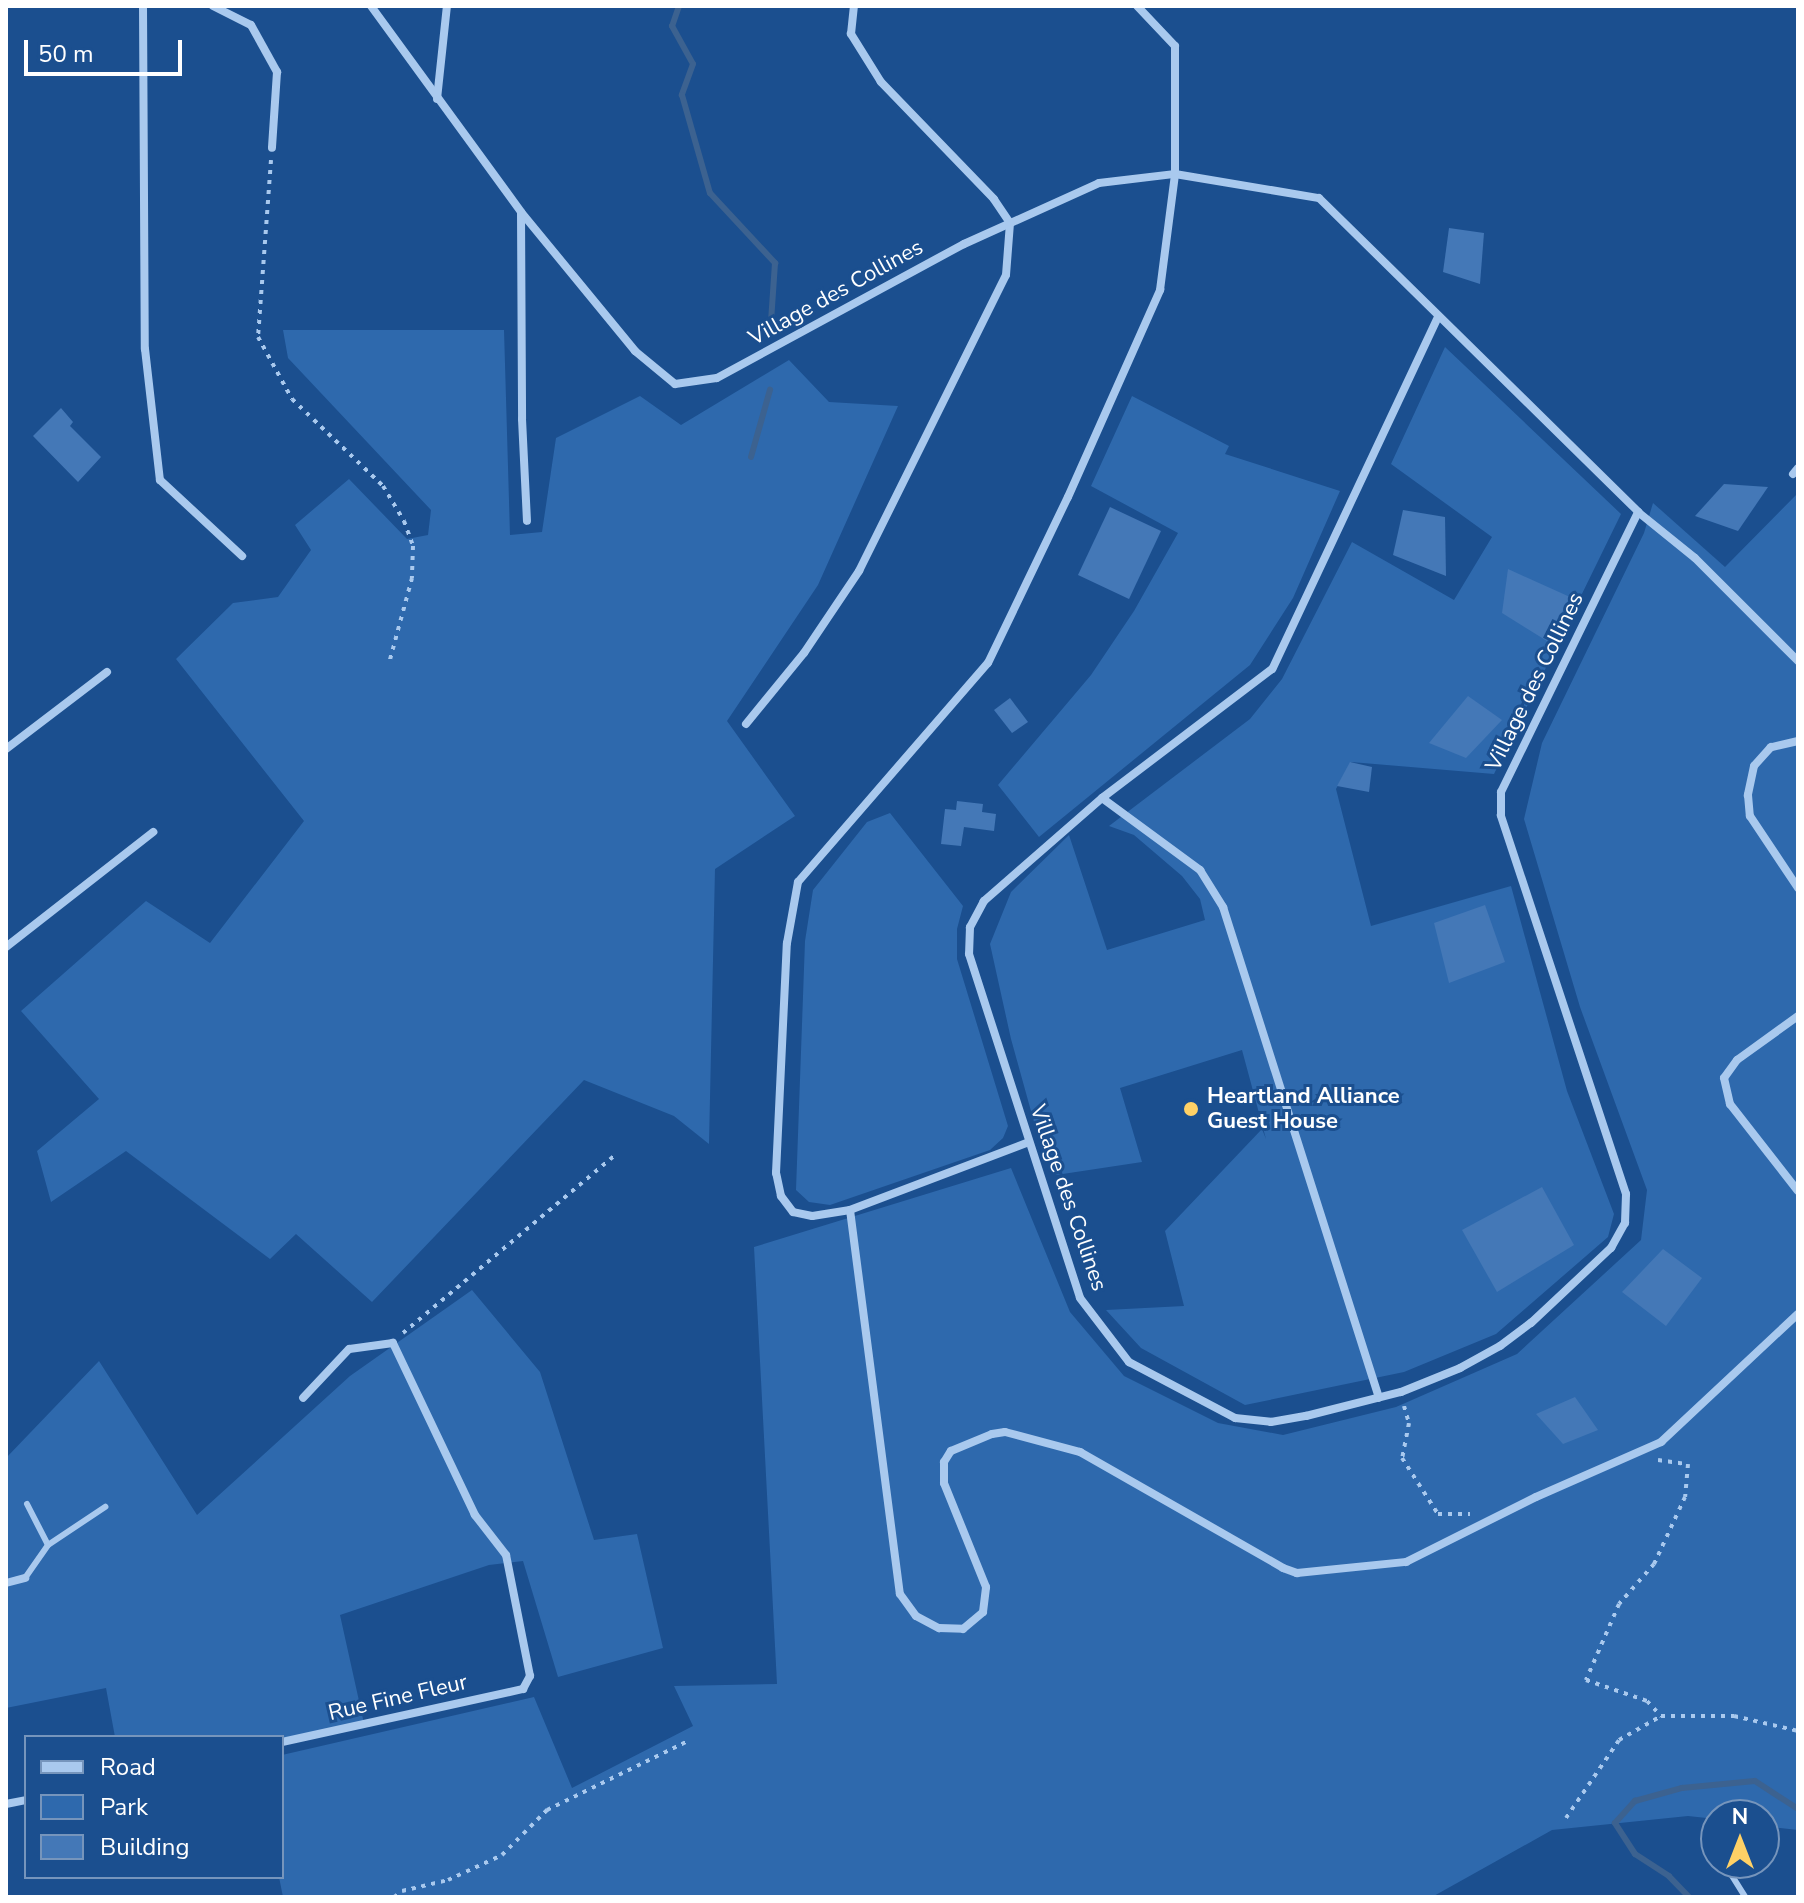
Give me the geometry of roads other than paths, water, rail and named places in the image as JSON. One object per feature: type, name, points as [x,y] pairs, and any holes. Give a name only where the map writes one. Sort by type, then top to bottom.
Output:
[{"type":"street","points":[[143,6],[145,349],[160,480],[242,556]]},
{"type":"street","points":[[213,6],[251,25],[277,72],[272,148]]},
{"type":"street","name":"Village des Collines","points":[[371,6],[521,212],[635,351],[675,384],[717,378],[964,244],[1099,183],[1175,174],[1319,198],[1638,512],[1501,792],[1501,815],[1626,1194],[1625,1223],[1611,1248],[1531,1323],[1500,1346],[1460,1368],[1379,1398],[1271,1422],[1235,1418],[1129,1362],[1080,1298],[969,954],[970,927],[984,901],[1102,798],[1272,669],[1438,317]]},
{"type":"street","points":[[437,100],[447,6]]},
{"type":"street","points":[[746,724],[804,653],[859,571],[1006,275],[1010,223],[994,199],[881,82],[851,34],[854,6]]},
{"type":"street","points":[[1029,1142],[850,1210],[812,1216],[793,1212],[781,1196],[776,1173],[787,943],[798,882],[988,663],[1068,497],[1160,290],[1175,174],[1175,46],[1137,6]]},
{"type":"street","points":[[521,212],[522,404],[527,521]]},
{"type":"street","points":[[1638,512],[1695,558],[1798,661]]},
{"type":"street","points":[[6,749],[107,672]]},
{"type":"street","points":[[1798,741],[1771,747],[1754,766],[1748,795],[1750,816],[1798,888]]},
{"type":"street","points":[[1102,798],[1200,870],[1223,907],[1379,1398]]},
{"type":"street","points":[[6,947],[153,832]]},
{"type":"street","points":[[1798,1016],[1737,1060],[1724,1078],[1730,1104],[1798,1191]]},
{"type":"street","points":[[850,1210],[900,1594],[916,1616],[939,1628],[963,1629],[983,1612],[986,1587],[944,1483],[944,1462],[951,1451],[992,1434],[1005,1432],[1080,1452],[1297,1573],[1406,1562],[1536,1497],[1661,1442],[1798,1314]]},
{"type":"street","name":"Rue Fine Fleur","points":[[284,1742],[523,1689],[530,1676],[506,1555],[475,1515],[393,1343],[349,1349],[303,1398]]},
{"type":"street","points":[[6,1583],[25,1578]]},
{"type":"lane","points":[[27,1504],[48,1545]]},
{"type":"lane","points":[[25,1578],[48,1545],[105,1507]]},
{"type":"lane","points":[[1734,1879],[1745,1897]]},
{"type":"waterway","points":[[679,6],[672,26],[693,64],[682,95],[710,193],[775,263],[771,321]]},
{"type":"waterway","points":[[751,457],[770,390]]},
{"type":"waterway","points":[[1689,1897],[1669,1876],[1635,1854],[1615,1823],[1635,1801],[1682,1788],[1755,1781],[1798,1809]]},
{"type":"place","name":"Heartland Alliance Guest House","points":[[1191,1109]]}]
